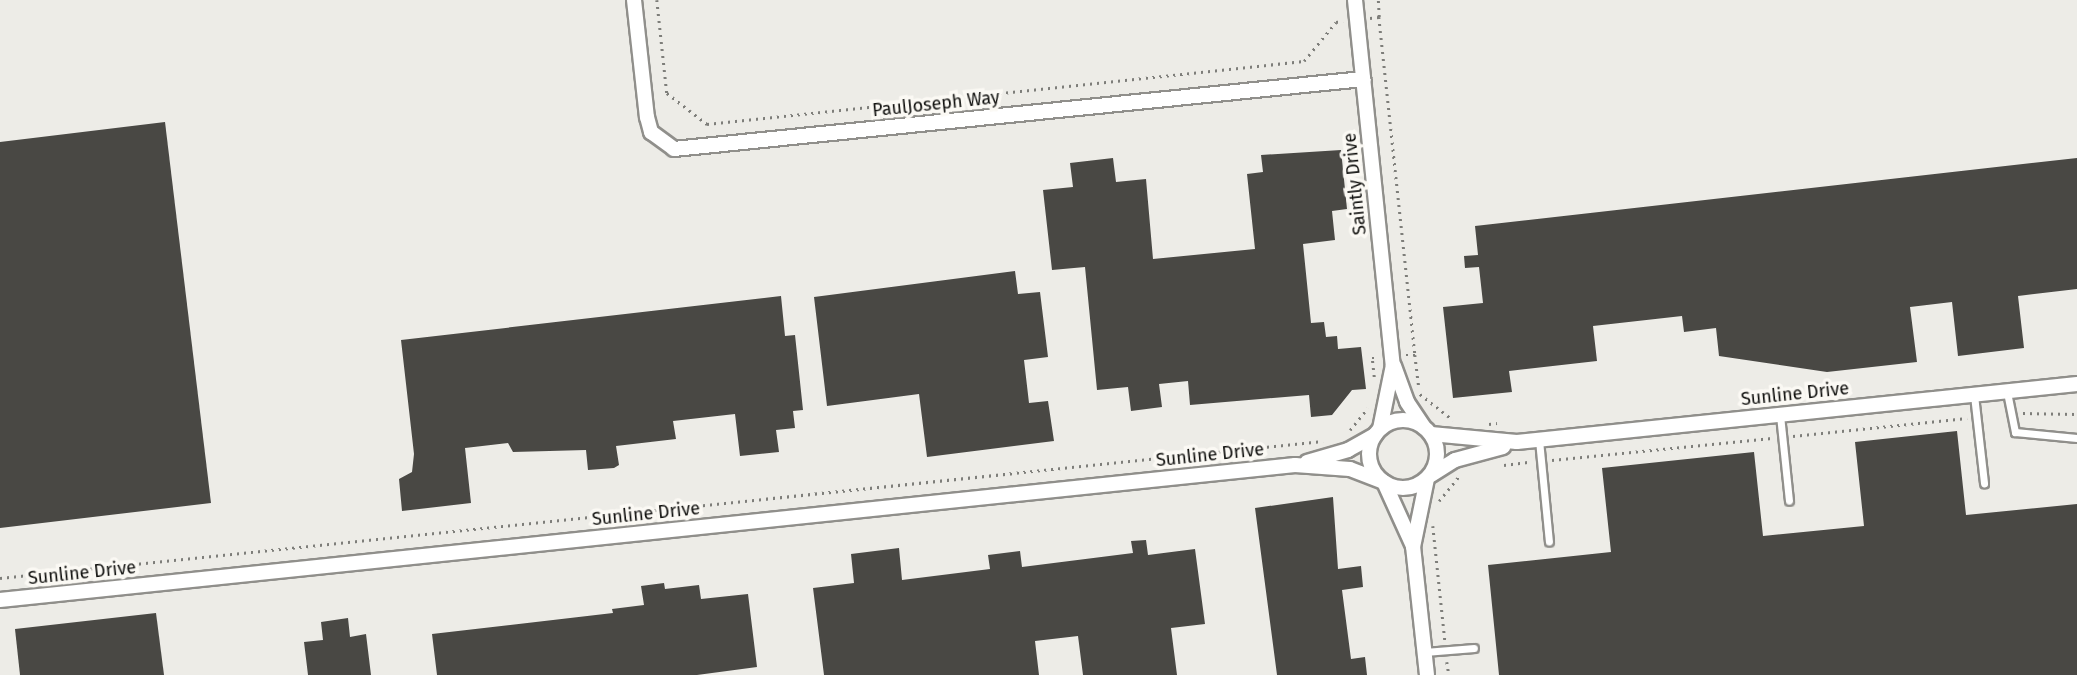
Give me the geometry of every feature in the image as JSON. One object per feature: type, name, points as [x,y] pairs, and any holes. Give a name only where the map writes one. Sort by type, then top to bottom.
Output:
[{"type":"street","name":"PaulJoseph Way","points":[[634,0],[651,132],[674,149],[1363,79]]},
{"type":"street","name":"Saintly Drive","points":[[1355,0],[1393,361],[1407,402],[1427,430]]},
{"type":"street","name":"Saintly Drive","points":[[1377,432],[1393,361]]},
{"type":"street","name":"Sunline Drive","points":[[1428,477],[1455,460],[1517,442],[2077,384]]},
{"type":"street","points":[[1413,547],[1369,456],[1377,432],[1398,420],[1427,430],[1438,455],[1428,477],[1413,547],[1426,675]]},
{"type":"street","name":"Sunline Drive","points":[[1427,430],[1517,442]]},
{"type":"street","name":"Sunline Drive","points":[[0,600],[1295,465],[1348,450],[1377,432]]},
{"type":"street","name":"Sunline Drive","points":[[1295,465],[1350,469],[1383,481]]},
{"type":"street","points":[[1383,481],[1406,488],[1428,477]]},
{"type":"lane","points":[[2007,391],[2015,432],[2077,438]]},
{"type":"lane","points":[[1973,394],[1984,483]]},
{"type":"lane","points":[[1780,415],[1789,501]]},
{"type":"lane","points":[[1539,440],[1549,542]]},
{"type":"lane","points":[[1424,652],[1474,648]]},
{"type":"path","points":[[657,0],[667,93],[707,124],[1304,61],[1336,22],[1379,17]]},
{"type":"path","points":[[1378,0],[1419,393],[1462,427]]},
{"type":"path","points":[[1375,385],[1372,358],[1393,361],[1415,355]]},
{"type":"path","points":[[1344,438],[1376,398]]},
{"type":"path","points":[[1485,424],[1497,423]]},
{"type":"path","points":[[0,578],[1330,440]]},
{"type":"path","points":[[1491,466],[1504,465],[1501,447]]},
{"type":"path","points":[[1432,509],[1465,469]]},
{"type":"path","points":[[1433,522],[1449,675]]},
{"type":"building","points":[[165,122],[211,503],[0,528],[0,142]]},
{"type":"building","points":[[1341,150],[1347,209],[1332,211],[1335,240],[1303,244],[1311,323],[1324,322],[1326,337],[1337,336],[1338,349],[1361,347],[1366,389],[1352,390],[1332,415],[1311,417],[1309,395],[1190,405],[1188,381],[1159,384],[1162,407],[1131,411],[1128,387],[1097,390],[1085,267],[1052,270],[1043,190],[1073,187],[1070,163],[1113,158],[1116,182],[1146,179],[1153,259],[1255,249],[1247,174],[1263,172],[1261,155]]},
{"type":"building","points":[[2077,158],[2077,289],[2018,296],[2024,348],[1958,356],[1952,302],[1910,307],[1917,362],[1827,372],[1719,356],[1716,328],[1684,332],[1682,316],[1593,326],[1597,361],[1509,371],[1512,392],[1453,398],[1443,307],[1483,303],[1479,267],[1465,268],[1464,256],[1478,255],[1475,226]]},
{"type":"building","points":[[1015,271],[1018,294],[1040,292],[1048,357],[1024,360],[1029,403],[1048,401],[1054,441],[927,457],[919,394],[827,406],[814,297]]},
{"type":"building","points":[[781,296],[785,336],[795,335],[803,410],[793,411],[795,428],[776,430],[779,452],[740,456],[735,414],[673,421],[676,439],[616,446],[619,465],[614,468],[588,470],[586,450],[513,452],[508,443],[465,448],[471,503],[402,511],[399,479],[412,472],[414,454],[401,340]]},
{"type":"building","points":[[1957,431],[1966,515],[2077,504],[2077,675],[1499,675],[1488,565],[1611,552],[1602,468],[1754,452],[1763,536],[1864,526],[1855,442]]},
{"type":"building","points":[[1333,497],[1338,569],[1361,566],[1363,587],[1342,590],[1351,659],[1365,657],[1367,675],[1277,675],[1255,508]]},
{"type":"building","points":[[1146,540],[1148,555],[1195,549],[1205,624],[1171,628],[1177,675],[1083,675],[1078,636],[1035,641],[1039,675],[824,675],[813,588],[854,583],[851,554],[899,548],[902,580],[990,569],[988,555],[1020,551],[1022,567],[1133,553],[1131,541]]},
{"type":"building","points":[[664,583],[665,589],[699,585],[701,599],[748,594],[757,667],[697,675],[437,675],[432,634],[613,613],[612,609],[644,605],[641,586]]},
{"type":"building","points":[[156,613],[164,675],[20,675],[15,629]]},
{"type":"building","points":[[348,618],[350,637],[366,634],[371,675],[308,675],[304,642],[323,640],[321,622]]}]
